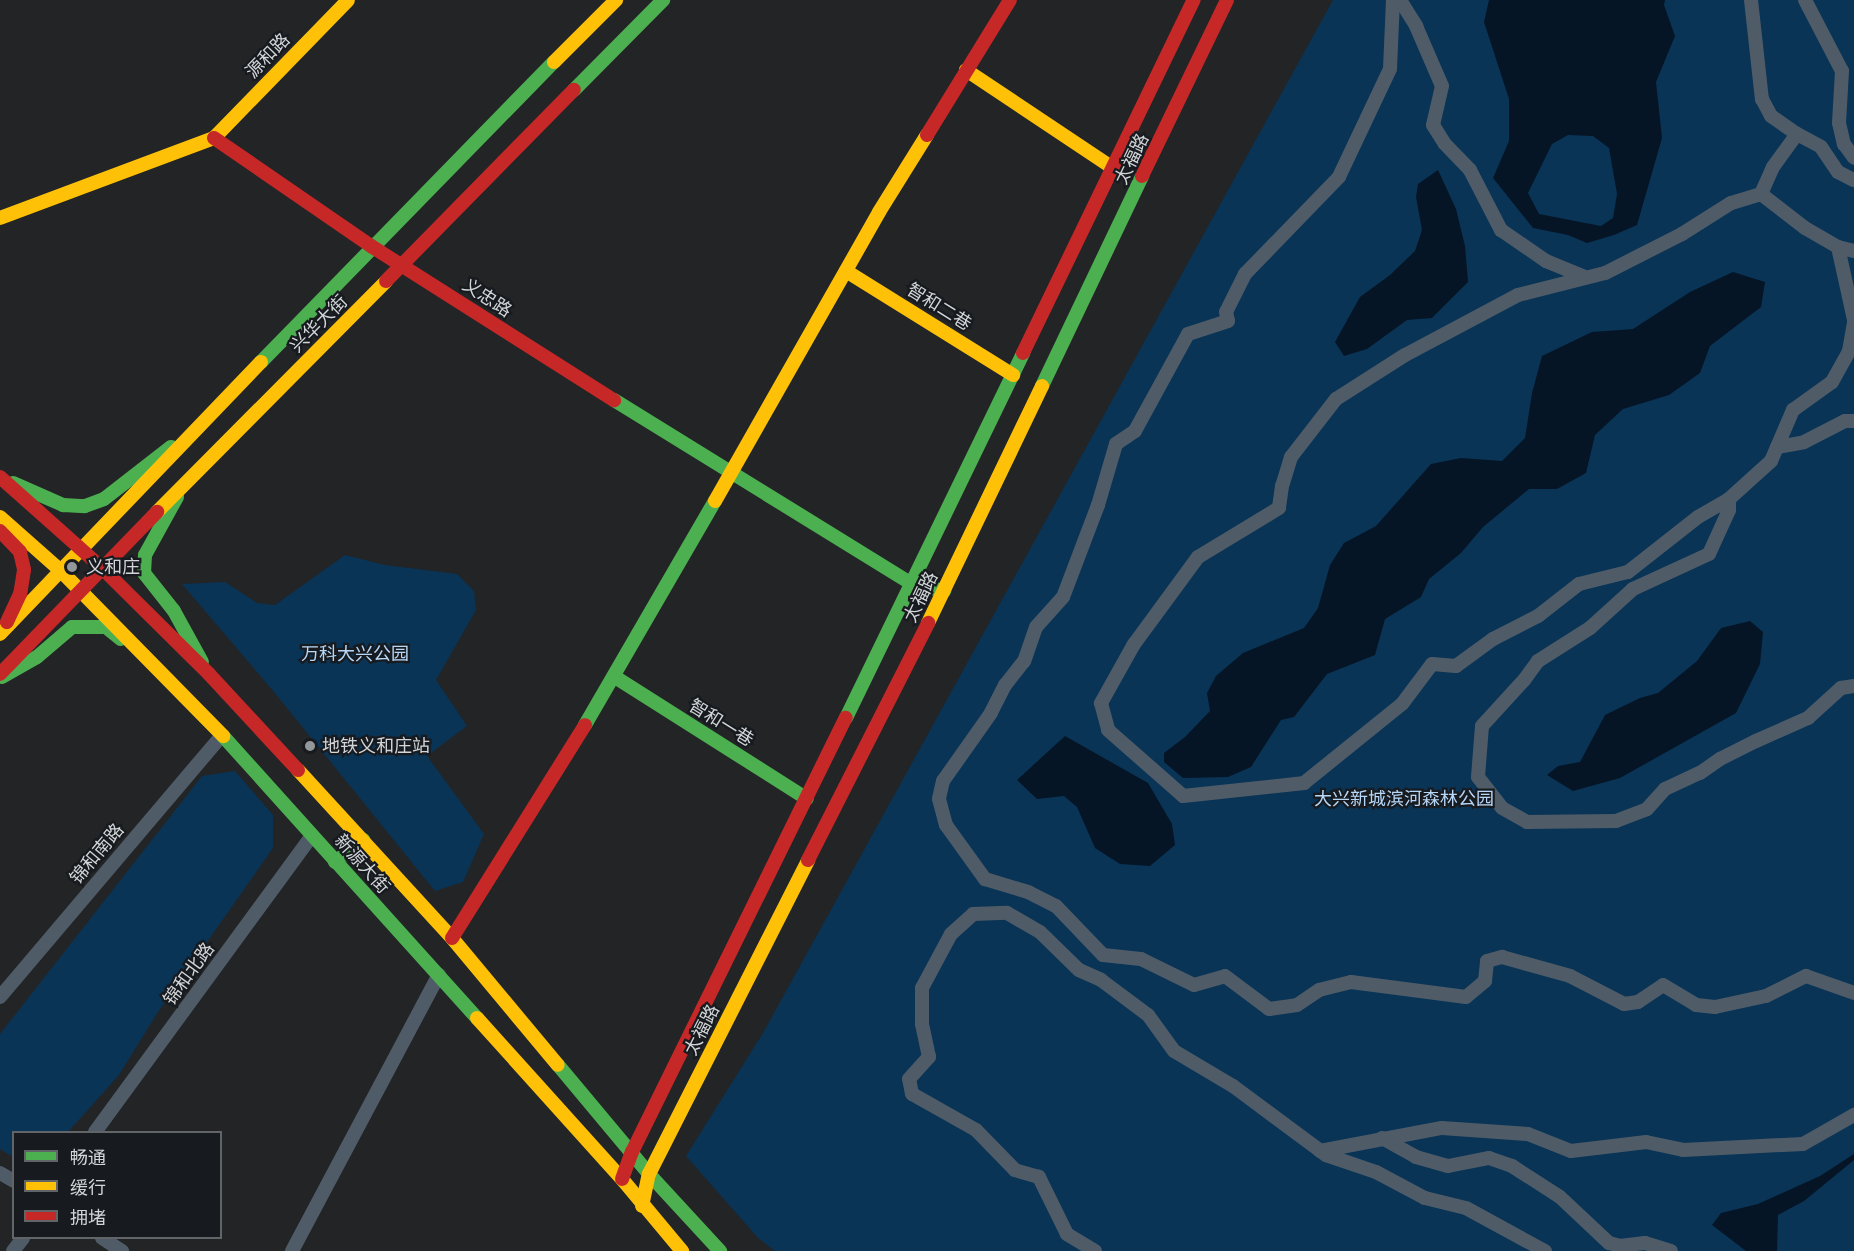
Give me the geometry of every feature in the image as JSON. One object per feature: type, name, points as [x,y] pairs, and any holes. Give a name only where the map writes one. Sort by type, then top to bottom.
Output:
[{"type":"main road","name":"源和路","points":[[214,138],[348,0]]},
{"type":"main road","name":"兴华大街","points":[[1,633],[371,246],[616,0]]},
{"type":"main road","name":"兴华大街","points":[[0,676],[80,590],[663,0]]},
{"type":"main road","points":[[452,938],[615,677],[846,271],[1010,0]]},
{"type":"main road","name":"太福路","points":[[622,1179],[632,1152],[912,584],[1194,0]]},
{"type":"main road","name":"太福路","points":[[642,1206],[649,1174],[944,591],[1227,0]]},
{"type":"main road","points":[[966,70],[1113,168]]},
{"type":"main road","points":[[0,218],[214,138]]},
{"type":"main road","name":"义忠路","points":[[214,138],[371,246],[731,474],[912,584],[944,591]]},
{"type":"main road","name":"智和二巷","points":[[846,271],[1012,375]]},
{"type":"main road","points":[[0,477],[63,505],[86,506],[104,499],[142,467],[188,436]]},
{"type":"main road","points":[[0,477],[81,548],[209,674],[452,938],[649,1174],[720,1251]]},
{"type":"main road","points":[[182,488],[145,555],[144,573],[174,611],[209,674]]},
{"type":"main road","name":"新源大街","points":[[0,517],[60,570],[222,735],[622,1179],[642,1206],[682,1251]]},
{"type":"main road","points":[[0,531],[20,552],[24,570],[20,594],[1,633]]},
{"type":"main road","points":[[0,676],[37,657],[72,627],[87,625],[106,627],[156,667]]},
{"type":"main road","name":"智和一巷","points":[[615,677],[807,799]]},
{"type":"main road","points":[[335,862],[363,840]]},
{"type":"street","points":[[1393,0],[1390,69],[1340,177],[1245,274],[1226,312],[1228,321],[1188,334],[1135,431],[1116,444],[1063,597],[1036,627],[1024,661],[1005,685],[992,713],[943,781],[939,799],[946,825],[985,879],[1028,892],[1056,906],[1102,955],[1141,959],[1194,985],[1225,976],[1269,1009],[1297,1005],[1319,990],[1352,982],[1466,996],[1485,981],[1487,961],[1502,957],[1570,976],[1624,1004],[1638,1002],[1663,985],[1696,1005],[1715,1007],[1766,996],[1806,976],[1854,993]]},
{"type":"street","points":[[1400,0],[1416,26],[1442,86],[1433,124],[1445,144],[1470,170],[1501,230],[1546,261],[1585,277]]},
{"type":"street","points":[[1751,0],[1762,99],[1771,116],[1821,147],[1838,172],[1854,180]]},
{"type":"street","points":[[1805,0],[1842,71],[1839,123],[1844,144],[1854,158]]},
{"type":"street","points":[[1797,134],[1773,167],[1761,194],[1731,203],[1682,234],[1605,273],[1518,294],[1405,355],[1336,399],[1291,457],[1282,486],[1279,508],[1198,557],[1134,644],[1101,703],[1108,730],[1183,796],[1304,783],[1402,704],[1432,664],[1456,666],[1493,639],[1538,616],[1579,584],[1628,572],[1698,517],[1729,499],[1771,461],[1793,410],[1832,382],[1850,351],[1854,322],[1838,247]]},
{"type":"street","points":[[1761,194],[1805,228],[1838,247],[1854,251]]},
{"type":"street","points":[[1777,447],[1804,442],[1845,421],[1854,421]]},
{"type":"street","points":[[1729,499],[1729,510],[1709,554],[1633,589],[1590,628],[1538,661],[1482,726],[1478,777],[1502,808],[1527,822],[1616,821],[1647,809],[1665,789],[1700,773],[1747,746],[1808,718],[1841,688],[1854,686]]},
{"type":"street","name":"锦和南路","points":[[0,997],[222,735]]},
{"type":"street","name":"锦和北路","points":[[96,1131],[312,836]]},
{"type":"street","points":[[1095,1251],[1067,1234],[1039,1177],[1015,1170],[976,1130],[912,1094],[909,1079],[929,1057],[922,1024],[922,988],[951,934],[973,914],[1007,913],[1040,932],[1079,970],[1101,980],[1148,1015],[1174,1051],[1233,1086],[1326,1155],[1376,1172],[1425,1198],[1466,1208],[1545,1251]]},
{"type":"street","points":[[292,1251],[439,975]]},
{"type":"street","points":[[1320,1150],[1442,1128],[1528,1134],[1571,1151],[1646,1142],[1683,1150],[1803,1144],[1854,1115]]},
{"type":"street","points":[[1382,1138],[1416,1157],[1448,1166],[1489,1158],[1512,1166],[1560,1197],[1609,1243],[1620,1246],[1646,1243],[1671,1251]]},
{"type":"street","points":[[13,1251],[22,1239]]},
{"type":"street","points":[[104,1239],[122,1251]]},
{"type":"green space","name":"大兴新城滨河森林公园","points":[[1333,0],[1854,0],[1854,1251],[775,1251],[758,1238],[686,1156],[763,1033]]},
{"type":"green space","name":"万科大兴公园","points":[[345,555],[385,565],[457,574],[474,591],[476,610],[436,680],[467,726],[427,756],[484,834],[463,882],[435,891],[274,692],[182,584],[225,582],[257,603],[275,605]]},
{"type":"green space","points":[[235,771],[273,815],[273,848],[158,1012],[119,1075],[69,1131],[12,1131],[12,1156],[0,1149],[0,1034],[202,776]]},
{"type":"shaded area","points":[[1489,0],[1665,0],[1664,5],[1675,36],[1656,82],[1662,138],[1637,225],[1587,243],[1568,235],[1533,228],[1493,178],[1509,141],[1509,99],[1484,22]],"holes":[[[1568,135],[1593,136],[1609,148],[1617,194],[1613,218],[1601,226],[1539,214],[1528,193],[1552,144]]]},
{"type":"shaded area","points":[[1438,170],[1456,209],[1465,246],[1468,282],[1432,318],[1407,320],[1367,349],[1344,356],[1335,342],[1360,297],[1390,275],[1415,251],[1422,230],[1416,197],[1418,184]]},
{"type":"shaded area","points":[[1733,272],[1765,282],[1761,307],[1710,346],[1700,373],[1669,395],[1623,409],[1595,435],[1586,473],[1557,489],[1529,489],[1483,527],[1461,553],[1429,579],[1421,597],[1385,619],[1375,655],[1327,674],[1294,717],[1281,720],[1251,767],[1228,777],[1183,778],[1164,762],[1164,753],[1185,737],[1210,711],[1207,693],[1216,676],[1243,653],[1304,628],[1318,608],[1330,565],[1344,543],[1376,526],[1431,464],[1461,458],[1502,461],[1525,438],[1532,393],[1542,356],[1592,332],[1633,329],[1690,292]]},
{"type":"shaded area","points":[[1750,621],[1763,632],[1760,664],[1736,713],[1620,778],[1573,791],[1547,775],[1558,766],[1580,762],[1605,715],[1640,698],[1658,693],[1697,661],[1721,628]]},
{"type":"shaded area","points":[[1065,736],[1148,783],[1172,824],[1175,845],[1150,866],[1120,864],[1095,848],[1077,807],[1064,796],[1037,799],[1017,780]]},
{"type":"shaded area","points":[[1854,1154],[1854,1160],[1804,1201],[1778,1215],[1777,1251],[1746,1251],[1712,1225],[1721,1213],[1758,1204],[1820,1176]]},
{"type":"traffic: fast","points":[[574,90],[663,0]]},
{"type":"traffic: fast","points":[[261,362],[554,62]]},
{"type":"traffic: fast","points":[[1042,386],[1142,176]]},
{"type":"traffic: fast","points":[[846,718],[1023,353]]},
{"type":"traffic: fast","points":[[614,400],[912,584],[944,591]]},
{"type":"traffic: fast","points":[[13,483],[63,505],[85,506],[104,499],[171,447]]},
{"type":"traffic: fast","points":[[177,497],[145,555],[144,573],[174,611],[202,662]]},
{"type":"traffic: fast","points":[[585,725],[715,501]]},
{"type":"traffic: fast","points":[[2,677],[37,657],[72,627],[106,627],[121,639]]},
{"type":"traffic: fast","points":[[615,677],[807,799]]},
{"type":"traffic: fast","points":[[223,736],[477,1018]]},
{"type":"traffic: fast","points":[[335,862],[363,840]]},
{"type":"traffic: fast","points":[[558,1065],[649,1174],[720,1251]]},
{"type":"traffic: slow","points":[[214,138],[348,0]]},
{"type":"traffic: slow","points":[[554,62],[616,0]]},
{"type":"traffic: slow","points":[[966,70],[1113,168]]},
{"type":"traffic: slow","points":[[715,501],[879,212],[927,135]]},
{"type":"traffic: slow","points":[[0,218],[214,138]]},
{"type":"traffic: slow","points":[[846,271],[1013,375]]},
{"type":"traffic: slow","points":[[157,512],[386,281]]},
{"type":"traffic: slow","points":[[0,634],[261,362]]},
{"type":"traffic: slow","points":[[928,623],[1042,386]]},
{"type":"traffic: slow","points":[[0,517],[60,570],[223,736]]},
{"type":"traffic: slow","points":[[298,770],[452,938],[558,1065]]},
{"type":"traffic: slow","points":[[642,1206],[649,1174],[808,860]]},
{"type":"traffic: slow","points":[[477,1018],[622,1179],[682,1251]]},
{"type":"traffic: jam","points":[[927,135],[1010,0]]},
{"type":"traffic: jam","points":[[1023,353],[1194,0]]},
{"type":"traffic: jam","points":[[1142,176],[1227,0]]},
{"type":"traffic: jam","points":[[386,281],[574,90]]},
{"type":"traffic: jam","points":[[214,138],[371,246],[614,400]]},
{"type":"traffic: jam","points":[[0,477],[102,568],[209,674],[298,770]]},
{"type":"traffic: jam","points":[[0,674],[157,512]]},
{"type":"traffic: jam","points":[[0,531],[20,552],[24,570],[20,594],[7,622]]},
{"type":"traffic: jam","points":[[808,860],[928,623]]},
{"type":"traffic: jam","points":[[622,1179],[632,1152],[846,718]]},
{"type":"traffic: jam","points":[[452,938],[585,725]]},
{"type":"place","name":"义和庄","points":[[72,567]]},
{"type":"place","name":"地铁义和庄站","points":[[310,746]]}]
